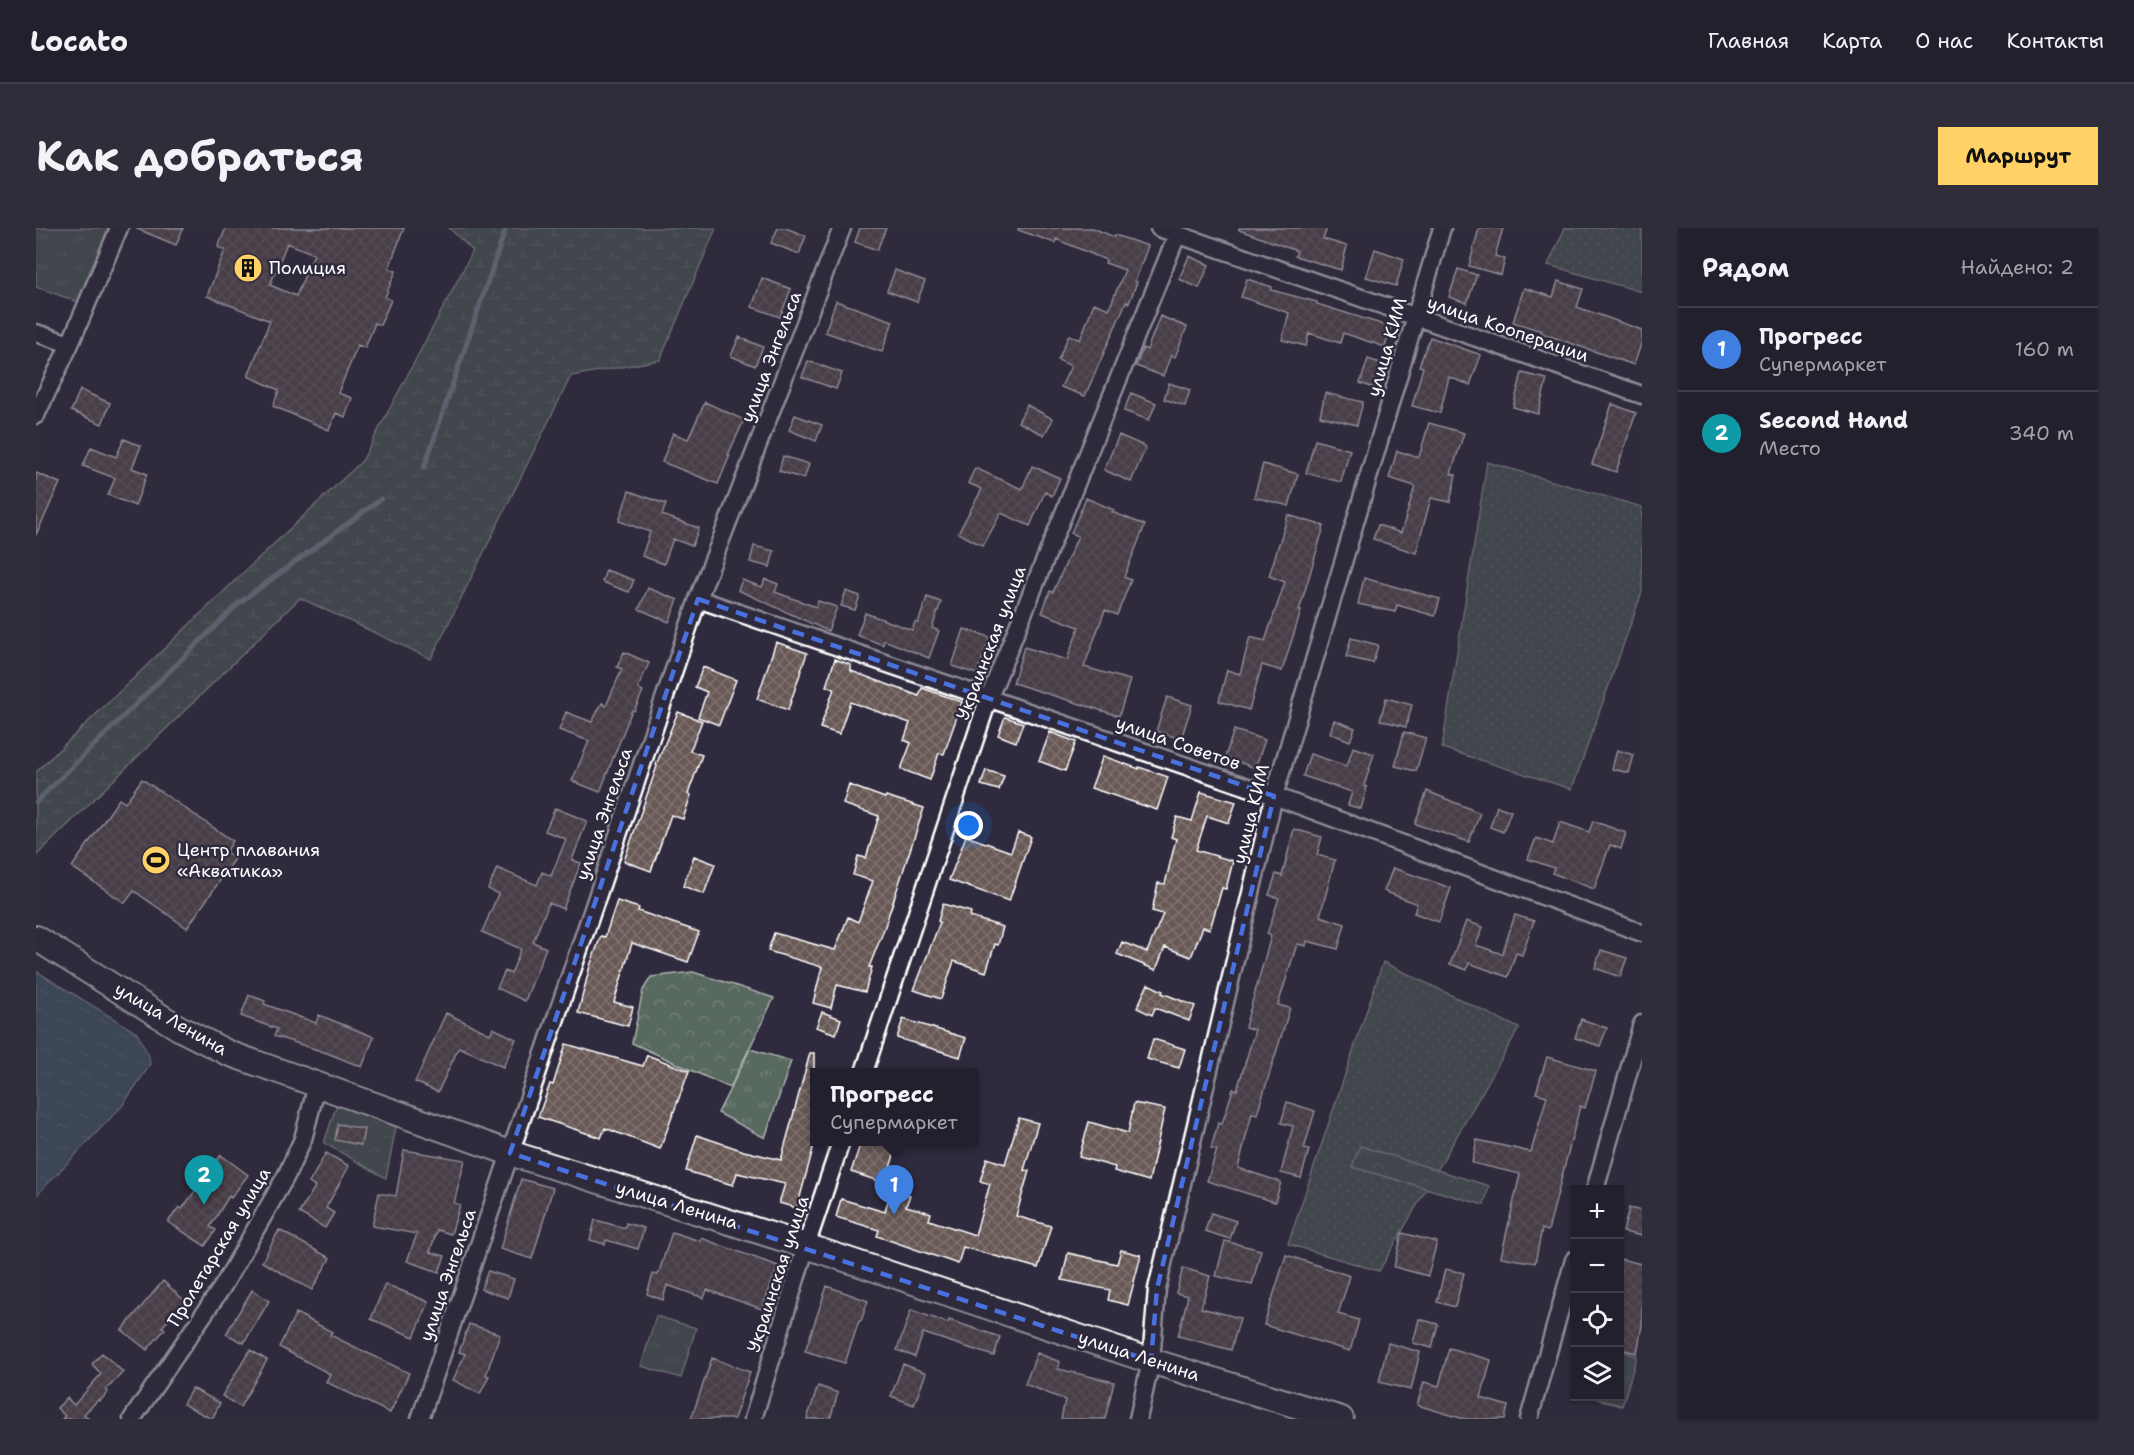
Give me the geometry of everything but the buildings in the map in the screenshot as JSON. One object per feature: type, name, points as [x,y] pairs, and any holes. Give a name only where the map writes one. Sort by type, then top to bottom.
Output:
[{"type":"street","points":[[36,415],[70,344],[119,228]]},
{"type":"street","name":"улица Энгельса","points":[[420,1419],[698,598],[842,228]]},
{"type":"street","name":"улица Кооперации","points":[[1159,228],[1642,395]]},
{"type":"street","name":"улица КИМ","points":[[1138,1419],[1151,1361],[1157,1289],[1274,796],[1442,228]]},
{"type":"street","name":"Украинская улица","points":[[865,1068],[988,700],[1177,235]]},
{"type":"street","points":[[36,333],[70,344]]},
{"type":"street","name":"улица Советов","points":[[698,598],[988,700],[1274,796],[1642,933]]},
{"type":"street","name":"улица Ленина","points":[[36,938],[179,1028],[228,1053],[510,1153],[806,1246],[1151,1361],[1341,1419]]},
{"type":"street","points":[[1596,1185],[1642,1024]]},
{"type":"street","name":"Пролетарская улица","points":[[132,1419],[223,1286],[286,1176],[303,1139],[317,1085]]},
{"type":"street","name":"Украинская улица","points":[[753,1419],[806,1246],[840,1146]]},
{"type":"street","points":[[1529,1419],[1570,1277]]},
{"type":"highlighted area","points":[[698,599],[1274,796],[1157,1289],[1151,1361],[510,1153]]},
{"type":"green space","points":[[36,228],[111,228],[84,304],[36,287]]},
{"type":"green space","points":[[449,228],[716,228],[660,360],[571,376],[431,659],[300,598],[36,856],[36,772],[362,461],[473,251]]},
{"type":"green space","points":[[1565,228],[1642,228],[1642,292],[1548,265]]},
{"type":"green space","points":[[1487,462],[1642,507],[1642,592],[1572,789],[1442,748]]},
{"type":"green space","points":[[1383,962],[1519,1028],[1379,1271],[1288,1244]]},
{"type":"green space","points":[[693,972],[774,998],[730,1088],[632,1043],[643,990],[651,977]]},
{"type":"green space","points":[[750,1049],[791,1061],[765,1138],[718,1113]]},
{"type":"green space","points":[[337,1104],[396,1127],[386,1178],[324,1143]]},
{"type":"green space","points":[[1360,1146],[1489,1186],[1484,1205],[1352,1167]]},
{"type":"green space","points":[[656,1316],[696,1328],[681,1378],[641,1366]]},
{"type":"green space","points":[[1624,1351],[1637,1356],[1624,1399]]},
{"type":"green space","points":[[1605,1401],[1624,1401],[1622,1406]]},
{"type":"water","points":[[36,971],[137,1033],[149,1056],[150,1065],[122,1106],[36,1196]]},
{"type":"waterway","points":[[424,468],[506,228]]},
{"type":"waterway","points":[[36,802],[239,603],[381,499]]},
{"type":"place","name":"Полиция","points":[[248,268]]},
{"type":"place","name":"Центр плавания «Акватика»","points":[[156,860]]},
{"type":"place","name":"Second Hand","points":[[204,1205]]},
{"type":"place","name":"Прогресс","points":[[894,1215]]}]
